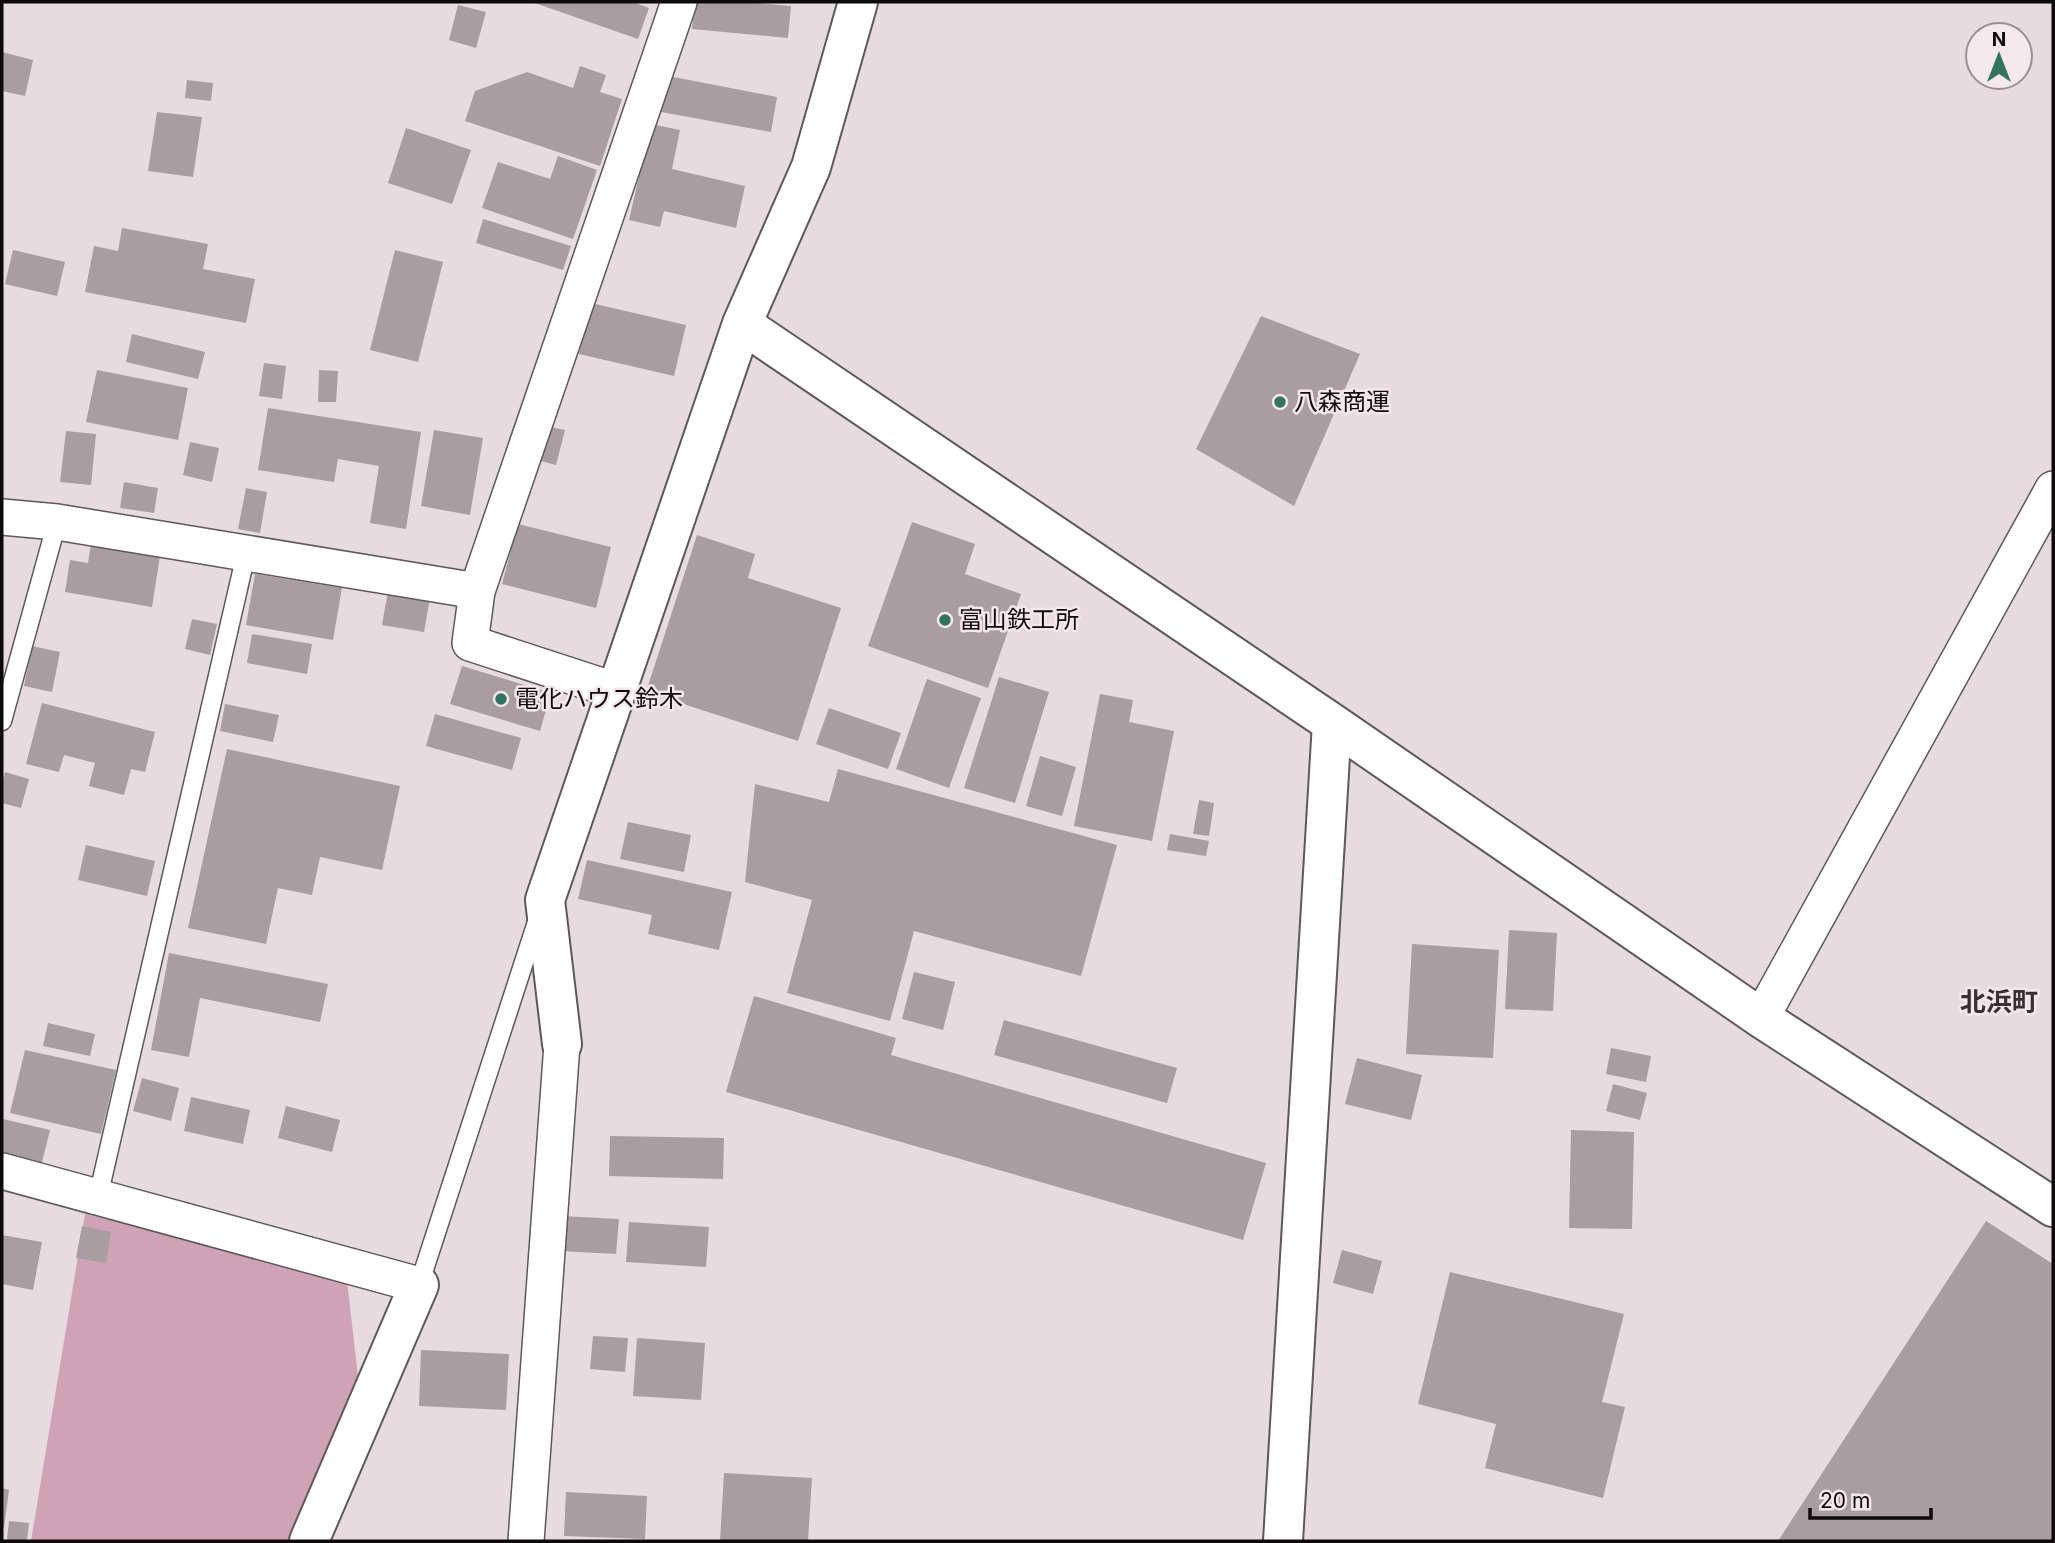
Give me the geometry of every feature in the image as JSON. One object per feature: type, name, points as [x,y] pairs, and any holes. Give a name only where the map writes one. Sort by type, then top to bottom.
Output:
[{"type":"street","points":[[617,691],[470,643],[477,591],[679,2]]},
{"type":"street","points":[[526,1541],[562,1044],[545,900],[742,324],[811,167],[858,2]]},
{"type":"street","points":[[742,324],[1332,723],[1761,1018],[2053,1207]]},
{"type":"street","points":[[1761,1018],[2053,489]]},
{"type":"street","points":[[2,517],[57,522],[477,591]]},
{"type":"street","points":[[1283,1541],[1332,723]]},
{"type":"street","points":[[2,1171],[419,1285],[309,1541]]},
{"type":"lane","points":[[2,720],[57,522]]},
{"type":"lane","points":[[98,1197],[246,554]]},
{"type":"lane","points":[[419,1285],[545,900]]},
{"type":"shaded area","points":[[85,1214],[347,1280],[358,1377],[291,1541],[31,1541]]},
{"type":"building","points":[[532,2],[633,2],[649,8],[638,39]]},
{"type":"building","points":[[695,2],[791,6],[788,38],[692,29]]},
{"type":"building","points":[[458,5],[486,12],[476,48],[449,40]]},
{"type":"building","points":[[2,52],[33,60],[25,96],[2,91]]},
{"type":"building","points":[[580,66],[606,75],[600,92],[622,99],[600,166],[465,121],[475,91],[527,72],[573,88]]},
{"type":"building","points":[[668,76],[777,97],[771,132],[661,112]]},
{"type":"building","points":[[187,80],[213,83],[211,101],[185,98]]},
{"type":"building","points":[[157,112],[202,117],[193,177],[148,171]]},
{"type":"building","points":[[651,124],[680,130],[672,169],[745,186],[736,228],[664,211],[660,227],[629,220]]},
{"type":"building","points":[[406,128],[471,150],[452,204],[388,183]]},
{"type":"building","points":[[558,156],[597,170],[573,239],[482,208],[498,162],[550,179]]},
{"type":"building","points":[[483,219],[571,246],[563,270],[476,243]]},
{"type":"building","points":[[122,228],[208,244],[203,269],[255,279],[246,323],[85,292],[94,246],[118,251]]},
{"type":"building","points":[[13,250],[65,262],[57,296],[5,284]]},
{"type":"building","points":[[395,250],[443,262],[418,362],[370,350]]},
{"type":"building","points":[[591,303],[686,325],[674,376],[579,354]]},
{"type":"building","name":"八森商運","points":[[1261,316],[1360,354],[1294,506],[1196,449]]},
{"type":"building","points":[[132,334],[205,352],[198,379],[126,362]]},
{"type":"building","points":[[264,363],[286,366],[282,399],[259,396]]},
{"type":"building","points":[[97,370],[188,388],[178,440],[86,422]]},
{"type":"building","points":[[319,370],[338,371],[336,402],[318,402]]},
{"type":"building","points":[[268,408],[421,432],[406,529],[370,523],[379,466],[338,459],[334,482],[258,470]]},
{"type":"building","points":[[546,426],[565,430],[556,465],[537,460]]},
{"type":"building","points":[[434,430],[483,438],[470,515],[421,506]]},
{"type":"building","points":[[66,431],[96,434],[91,485],[60,482]]},
{"type":"building","points":[[190,442],[219,448],[212,482],[183,475]]},
{"type":"building","points":[[124,482],[158,488],[154,513],[120,508]]},
{"type":"building","points":[[246,488],[267,492],[260,533],[238,529]]},
{"type":"building","name":"富山鉄工所","points":[[912,522],[975,544],[965,574],[1021,594],[988,688],[868,646]]},
{"type":"building","points":[[518,524],[611,547],[596,608],[502,584]]},
{"type":"building","points":[[697,535],[755,554],[748,578],[841,608],[798,741],[646,692]]},
{"type":"building","points":[[91,544],[160,556],[152,607],[65,592],[70,560],[88,563]]},
{"type":"building","points":[[255,574],[342,588],[333,640],[246,625]]},
{"type":"building","points":[[388,591],[430,598],[424,632],[382,625]]},
{"type":"building","points":[[192,619],[217,624],[210,655],[185,649]]},
{"type":"building","points":[[252,634],[312,644],[307,674],[247,663]]},
{"type":"building","points":[[32,646],[60,652],[52,692],[24,686]]},
{"type":"building","name":"電化ハウス鈴木","points":[[462,666],[551,693],[540,731],[450,704]]},
{"type":"building","points":[[999,677],[1049,692],[1015,803],[964,788]]},
{"type":"building","points":[[927,679],[981,698],[949,788],[896,769]]},
{"type":"building","points":[[1100,694],[1133,700],[1129,722],[1174,731],[1152,841],[1074,826]]},
{"type":"building","points":[[42,703],[155,732],[145,772],[131,769],[124,795],[89,786],[95,763],[64,755],[59,772],[26,764]]},
{"type":"building","points":[[225,704],[279,715],[273,742],[220,731]]},
{"type":"building","points":[[829,708],[901,733],[888,769],[816,744]]},
{"type":"building","points":[[435,714],[521,738],[512,770],[426,746]]},
{"type":"building","points":[[227,749],[400,786],[382,870],[320,857],[312,895],[278,888],[266,944],[188,928]]},
{"type":"building","points":[[1040,756],[1076,767],[1062,816],[1026,806]]},
{"type":"building","points":[[838,769],[1117,845],[1081,976],[914,931],[890,1021],[787,993],[812,900],[745,882],[755,784],[829,802]]},
{"type":"building","points":[[5,772],[29,779],[21,808],[2,803]]},
{"type":"building","points":[[1199,800],[1214,803],[1209,836],[1193,834]]},
{"type":"building","points":[[628,822],[691,835],[684,872],[620,859]]},
{"type":"building","points":[[1170,834],[1209,841],[1206,856],[1167,850]]},
{"type":"building","points":[[86,845],[155,861],[147,896],[78,880]]},
{"type":"building","points":[[587,860],[732,892],[719,950],[648,934],[652,915],[578,899]]},
{"type":"building","points":[[1509,930],[1557,933],[1553,1011],[1505,1009]]},
{"type":"building","points":[[1412,944],[1499,950],[1493,1058],[1406,1054]]},
{"type":"building","points":[[169,953],[328,984],[320,1022],[200,998],[189,1057],[151,1050]]},
{"type":"building","points":[[914,972],[955,982],[943,1030],[902,1019]]},
{"type":"building","points":[[754,996],[896,1038],[891,1055],[1266,1163],[1243,1240],[726,1092]]},
{"type":"building","points":[[1004,1020],[1177,1068],[1167,1103],[994,1055]]},
{"type":"building","points":[[48,1023],[95,1034],[90,1056],[43,1046]]},
{"type":"building","points":[[1611,1048],[1651,1056],[1646,1082],[1606,1074]]},
{"type":"building","points":[[25,1050],[116,1070],[101,1134],[10,1113]]},
{"type":"building","points":[[1357,1058],[1422,1075],[1411,1120],[1345,1104]]},
{"type":"building","points":[[142,1078],[179,1088],[171,1121],[133,1111]]},
{"type":"building","points":[[1613,1084],[1647,1093],[1640,1120],[1606,1111]]},
{"type":"building","points":[[191,1097],[250,1110],[243,1144],[184,1131]]},
{"type":"building","points":[[286,1106],[340,1120],[332,1152],[278,1138]]},
{"type":"building","points":[[3,1119],[50,1130],[40,1170],[2,1161]]},
{"type":"building","points":[[1571,1130],[1634,1132],[1632,1229],[1569,1228]]},
{"type":"building","points":[[610,1136],[724,1138],[723,1179],[609,1176]]},
{"type":"building","points":[[561,1216],[619,1219],[616,1254],[559,1251]]},
{"type":"building","points":[[1986,1221],[2053,1264],[2053,1541],[1778,1541]]},
{"type":"building","points":[[629,1222],[709,1227],[706,1267],[626,1262]]},
{"type":"building","points":[[82,1226],[111,1232],[106,1263],[76,1258]]},
{"type":"building","points":[[2,1235],[42,1242],[33,1290],[2,1284]]},
{"type":"building","points":[[1342,1250],[1382,1261],[1373,1294],[1333,1283]]},
{"type":"building","points":[[1450,1272],[1624,1314],[1602,1402],[1625,1407],[1603,1498],[1485,1468],[1496,1424],[1418,1404]]},
{"type":"building","points":[[593,1336],[628,1338],[625,1372],[590,1369]]},
{"type":"building","points":[[637,1338],[705,1343],[701,1400],[633,1396]]},
{"type":"building","points":[[421,1350],[509,1354],[506,1410],[419,1406]]},
{"type":"building","points":[[724,1473],[812,1478],[808,1541],[720,1541]]},
{"type":"building","points":[[2,1488],[9,1490],[4,1528],[2,1527]]},
{"type":"building","points":[[566,1492],[647,1496],[645,1539],[564,1536]]},
{"type":"building","points":[[9,1521],[29,1523],[27,1541],[7,1540]]},
{"type":"place","name":"八森商運","points":[[1280,402]]},
{"type":"place","name":"富山鉄工所","points":[[945,620]]},
{"type":"place","name":"電化ハウス鈴木","points":[[501,699]]},
{"type":"district","name":"北浜町","points":[[1999,1002]]}]
